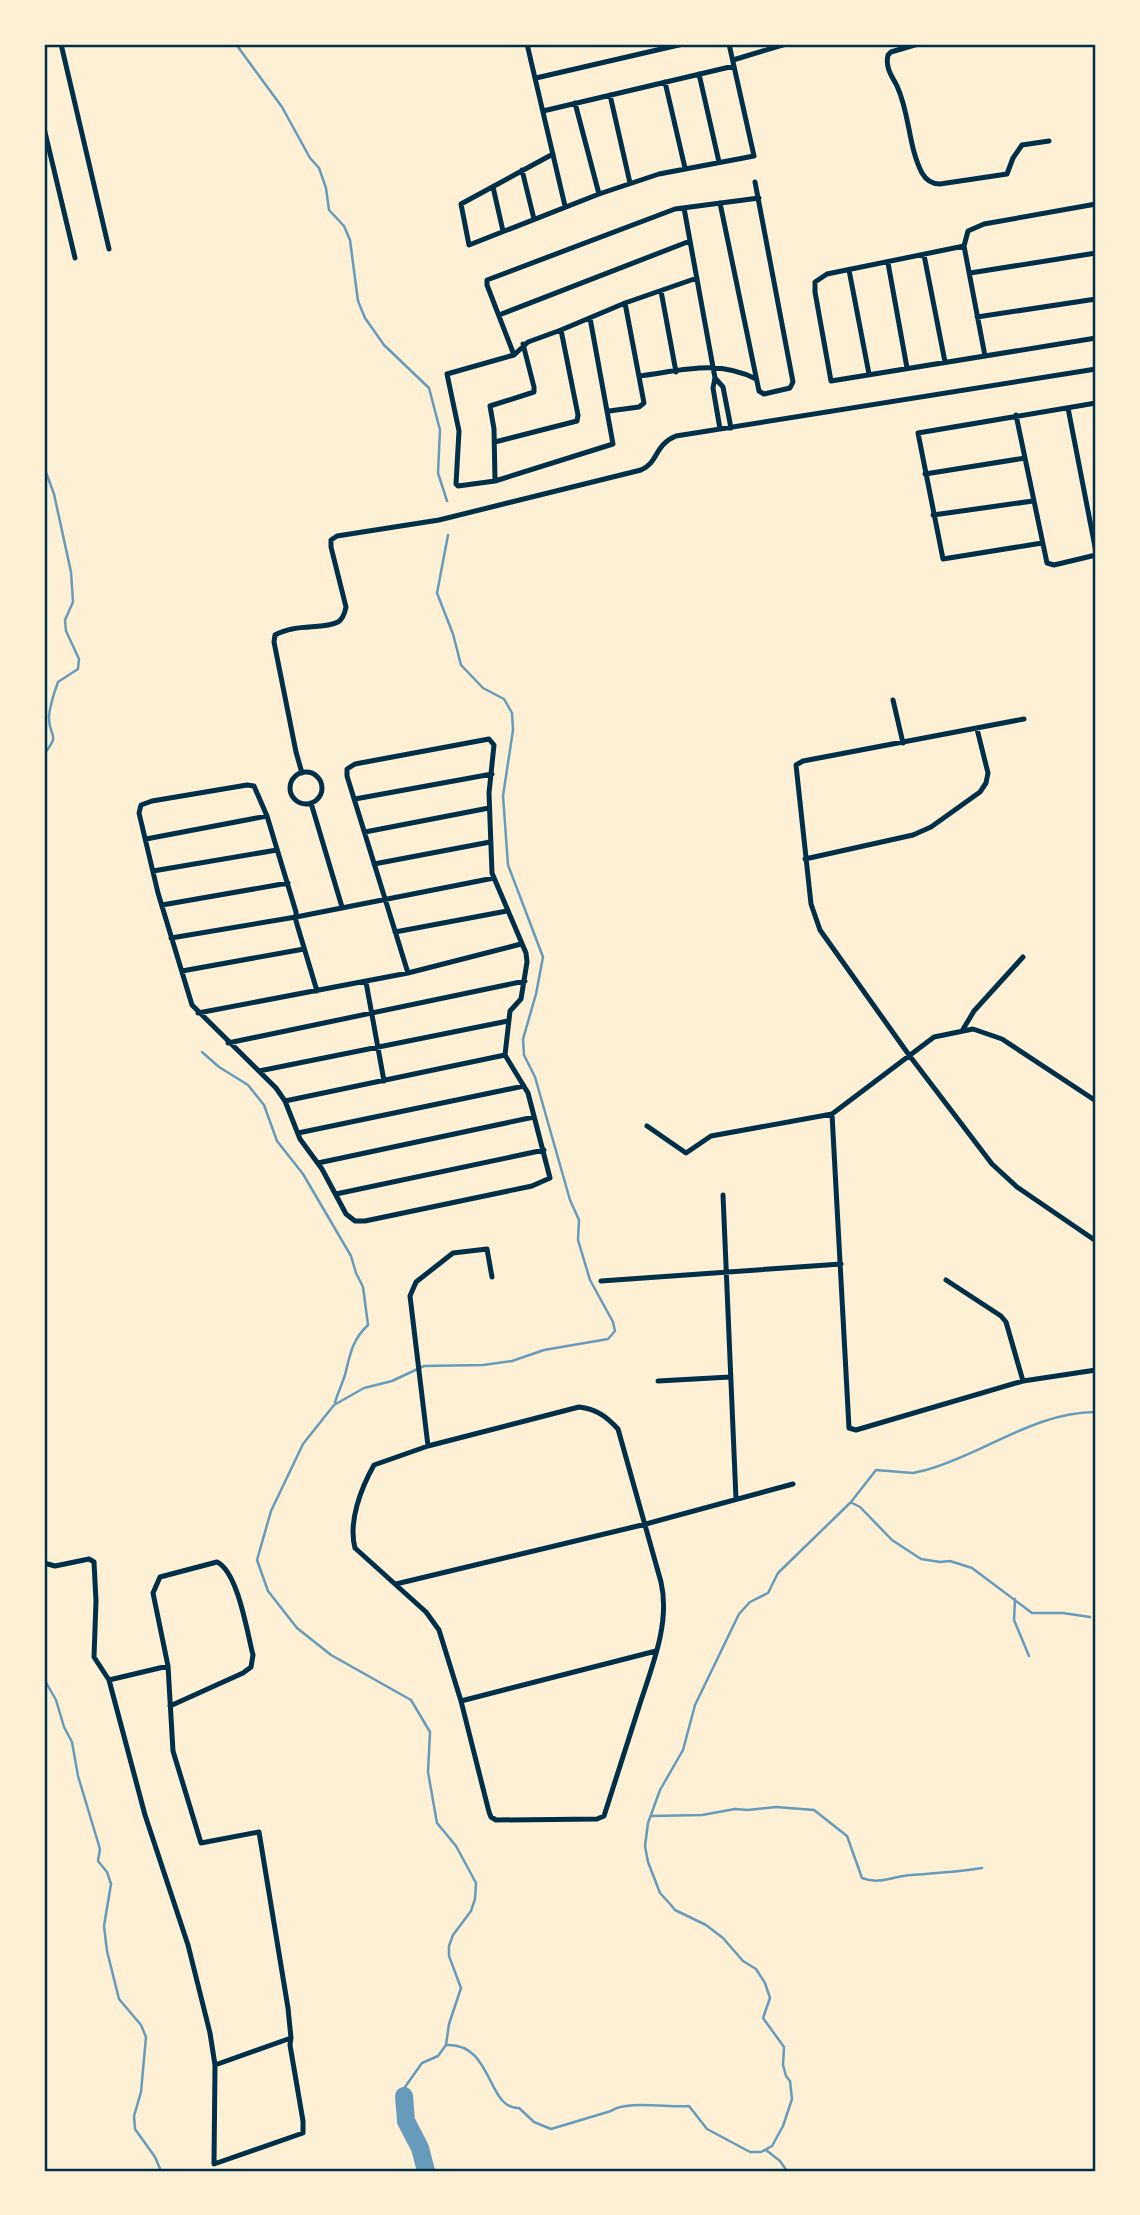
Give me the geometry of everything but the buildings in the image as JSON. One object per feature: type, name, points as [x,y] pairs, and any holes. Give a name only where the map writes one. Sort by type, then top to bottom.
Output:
[{"type":"street","points":[[61,44],[109,249]]},
{"type":"street","points":[[535,44],[528,45],[565,206]]},
{"type":"street","points":[[536,78],[683,44]]},
{"type":"street","points":[[553,153],[461,204],[469,245],[630,183],[685,168],[754,156],[729,44]]},
{"type":"street","points":[[543,111],[699,74],[786,44]]},
{"type":"street","points":[[918,44],[891,52],[887,63],[905,106],[916,158],[927,180],[940,184],[1007,174],[1022,145],[1049,141]]},
{"type":"street","points":[[699,74],[719,162]]},
{"type":"street","points":[[665,82],[685,168]]},
{"type":"street","points":[[610,95],[630,183]]},
{"type":"street","points":[[575,103],[599,194]]},
{"type":"street","points":[[44,128],[75,258]]},
{"type":"street","points":[[522,170],[534,219]]},
{"type":"street","points":[[720,203],[759,391],[764,394],[790,388],[793,384],[755,182]]},
{"type":"street","points":[[493,187],[503,231]]},
{"type":"street","points":[[513,355],[487,280],[596,237],[684,208],[759,198]]},
{"type":"street","points":[[985,356],[964,246],[965,235],[972,228],[984,224],[1096,204]]},
{"type":"street","points":[[684,208],[715,378],[713,388],[720,429]]},
{"type":"street","points":[[499,315],[690,241]]},
{"type":"street","points":[[964,246],[824,275],[815,282],[831,381],[1096,338]]},
{"type":"street","points":[[970,273],[1096,253]]},
{"type":"street","points":[[924,255],[945,362]]},
{"type":"street","points":[[888,262],[907,368]]},
{"type":"street","points":[[849,270],[869,374]]},
{"type":"street","points":[[590,318],[614,441],[610,447],[495,481],[460,487],[456,484],[459,431],[447,374],[513,355],[523,344],[625,303],[696,278]]},
{"type":"street","points":[[661,291],[676,372]]},
{"type":"street","points":[[977,317],[1096,299]]},
{"type":"street","points":[[609,411],[643,406],[625,303]]},
{"type":"street","points":[[495,442],[577,421],[561,330]]},
{"type":"street","points":[[495,481],[495,442],[490,406],[534,393],[523,344]]},
{"type":"street","points":[[639,376],[713,367],[728,368],[756,379]]},
{"type":"street","points":[[302,773],[275,635],[286,629],[337,622],[344,616],[346,607],[331,547],[331,540],[337,536],[451,518],[641,470],[652,463],[659,447],[670,439],[1096,369]]},
{"type":"street","points":[[715,378],[723,387],[731,428]]},
{"type":"street","points":[[1042,543],[945,559],[940,555],[918,438],[920,431],[1096,403]]},
{"type":"street","points":[[1016,415],[1042,543],[1047,563],[1052,565],[1096,554],[1068,408]]},
{"type":"street","points":[[925,474],[1025,458]]},
{"type":"street","points":[[933,515],[1033,501]]},
{"type":"street","points":[[893,700],[903,743]]},
{"type":"street","points":[[1024,719],[803,761],[796,765],[811,904],[820,930],[909,1055],[992,1164],[1017,1187],[1096,1241]]},
{"type":"street","points":[[805,859],[913,835],[931,827],[980,792],[988,773],[976,729]]},
{"type":"street","points":[[317,991],[288,883],[267,816],[254,786],[247,785],[141,805],[139,813],[153,871],[190,1002],[228,1043],[276,1088],[285,1101],[298,1133],[346,1214],[355,1221],[519,1189],[550,1178],[524,1086],[505,1055],[511,1008],[521,999],[525,981],[526,953],[494,878],[489,808],[494,745],[489,739],[355,764],[347,769],[408,973]]},
{"type":"street","points":[[302,773],[315,775],[320,782],[320,794],[311,803],[296,801],[290,792],[293,778],[302,773]]},
{"type":"street","points":[[355,799],[492,774]]},
{"type":"street","points":[[311,803],[342,907]]},
{"type":"street","points":[[365,832],[489,808]]},
{"type":"street","points":[[146,839],[267,816]]},
{"type":"street","points":[[374,864],[490,842]]},
{"type":"street","points":[[153,871],[277,850]]},
{"type":"street","points":[[171,938],[296,917],[494,878]]},
{"type":"street","points":[[162,905],[288,883]]},
{"type":"street","points":[[396,932],[507,911]]},
{"type":"street","points":[[198,1013],[366,982],[522,944]]},
{"type":"street","points":[[182,971],[304,949]]},
{"type":"street","points":[[962,1031],[974,1012],[1023,957]]},
{"type":"street","points":[[228,1043],[525,981]]},
{"type":"street","points":[[366,982],[384,1081]]},
{"type":"street","points":[[259,1071],[508,1021]]},
{"type":"street","points":[[647,1126],[686,1153],[711,1136],[832,1114],[934,1037],[972,1029],[1002,1039],[1096,1101]]},
{"type":"street","points":[[285,1101],[505,1055]]},
{"type":"street","points":[[298,1133],[524,1086]]},
{"type":"street","points":[[832,1114],[851,1430],[1023,1381],[1096,1370]]},
{"type":"street","points":[[318,1163],[534,1117]]},
{"type":"street","points":[[336,1194],[544,1150]]},
{"type":"street","points":[[723,1195],[736,1499]]},
{"type":"street","points":[[428,1446],[410,1296],[416,1282],[453,1253],[487,1249],[492,1277]]},
{"type":"street","points":[[601,1281],[841,1264]]},
{"type":"street","points":[[946,1280],[1006,1322],[1023,1381]]},
{"type":"street","points":[[658,1381],[730,1377]]},
{"type":"street","points":[[579,1408],[591,1409],[607,1418],[618,1429],[646,1524],[664,1597],[664,1614],[656,1651],[604,1816],[597,1819],[496,1820],[491,1817],[439,1630],[426,1612],[355,1548],[351,1534],[365,1482],[374,1465],[428,1446],[579,1408]]},
{"type":"street","points":[[396,1584],[646,1524],[793,1484]]},
{"type":"street","points":[[44,1563],[55,1566],[89,1559],[94,1562],[94,1657],[109,1680],[145,1815],[188,1945],[210,2033],[215,2065],[214,2164],[303,2133],[290,2045],[288,2008],[259,1832],[201,1843],[173,1751],[167,1666],[153,1593],[160,1577],[217,1562],[223,1565],[232,1578],[253,1655],[251,1667],[170,1706]]},
{"type":"street","points":[[461,1702],[656,1651]]},
{"type":"street","points":[[109,1680],[167,1666]]},
{"type":"street","points":[[215,2065],[291,2038]]},
{"type":"waterway","points":[[238,47],[282,107],[310,158],[319,168],[326,188],[329,210],[344,226],[350,240],[358,301],[365,318],[384,345],[429,388],[440,430],[438,473],[447,501]]},
{"type":"waterway","points":[[44,467],[54,494],[71,572],[73,602],[65,620],[66,631],[79,659],[78,669],[58,682],[49,716],[53,738],[44,754]]},
{"type":"waterway","points":[[404,2096],[405,2087],[422,2063],[438,2056],[446,2045],[449,2024],[461,1988],[449,1956],[449,1946],[453,1935],[471,1911],[476,1883],[456,1846],[437,1823],[428,1772],[430,1732],[411,1700],[331,1655],[297,1628],[268,1591],[257,1560],[271,1511],[303,1444],[334,1405],[364,1388],[392,1381],[424,1366],[483,1365],[512,1361],[544,1350],[608,1339],[615,1331],[613,1322],[590,1280],[578,1240],[579,1220],[570,1200],[535,1077],[524,1055],[523,1039],[543,957],[508,865],[503,796],[513,730],[512,713],[504,699],[483,688],[461,665],[453,634],[437,593],[448,535]]},
{"type":"waterway","points":[[202,1052],[219,1067],[248,1085],[264,1105],[277,1141],[303,1174],[351,1256],[363,1287],[368,1325],[352,1348],[335,1402]]},
{"type":"waterway","points":[[446,2045],[461,2047],[473,2054],[501,2099],[509,2106],[519,2108],[534,2122],[551,2129],[627,2106],[689,2106],[707,2129],[750,2152],[761,2152],[772,2146],[783,2126],[792,2099],[790,2081],[783,2065],[784,2047],[763,2018],[770,1998],[765,1983],[756,1969],[743,1961],[723,1938],[706,1925],[675,1910],[660,1893],[645,1846],[648,1823],[660,1790],[683,1750],[695,1705],[739,1614],[750,1602],[768,1593],[778,1573],[851,1502],[876,1470],[913,1473],[926,1470],[1030,1426],[1073,1414],[1096,1412]]},
{"type":"waterway","points":[[852,1503],[860,1507],[892,1540],[921,1559],[950,1561],[972,1568],[1032,1613],[1063,1613],[1090,1617]]},
{"type":"waterway","points":[[1015,1599],[1014,1620],[1029,1656]]},
{"type":"waterway","points":[[44,1679],[56,1700],[64,1727],[72,1742],[78,1776],[100,1849],[98,1861],[107,1872],[111,1884],[104,1926],[107,1951],[119,1999],[141,2025],[146,2037],[141,2092],[134,2116],[135,2129],[155,2157],[161,2171]]},
{"type":"waterway","points":[[651,1816],[702,1815],[735,1809],[776,1807],[814,1810],[847,1836],[862,1878],[881,1880],[982,1868]]},
{"type":"waterway","points":[[404,2096],[406,2121],[420,2148],[426,2171]]},
{"type":"waterway","points":[[766,2150],[780,2161],[787,2171]]}]
